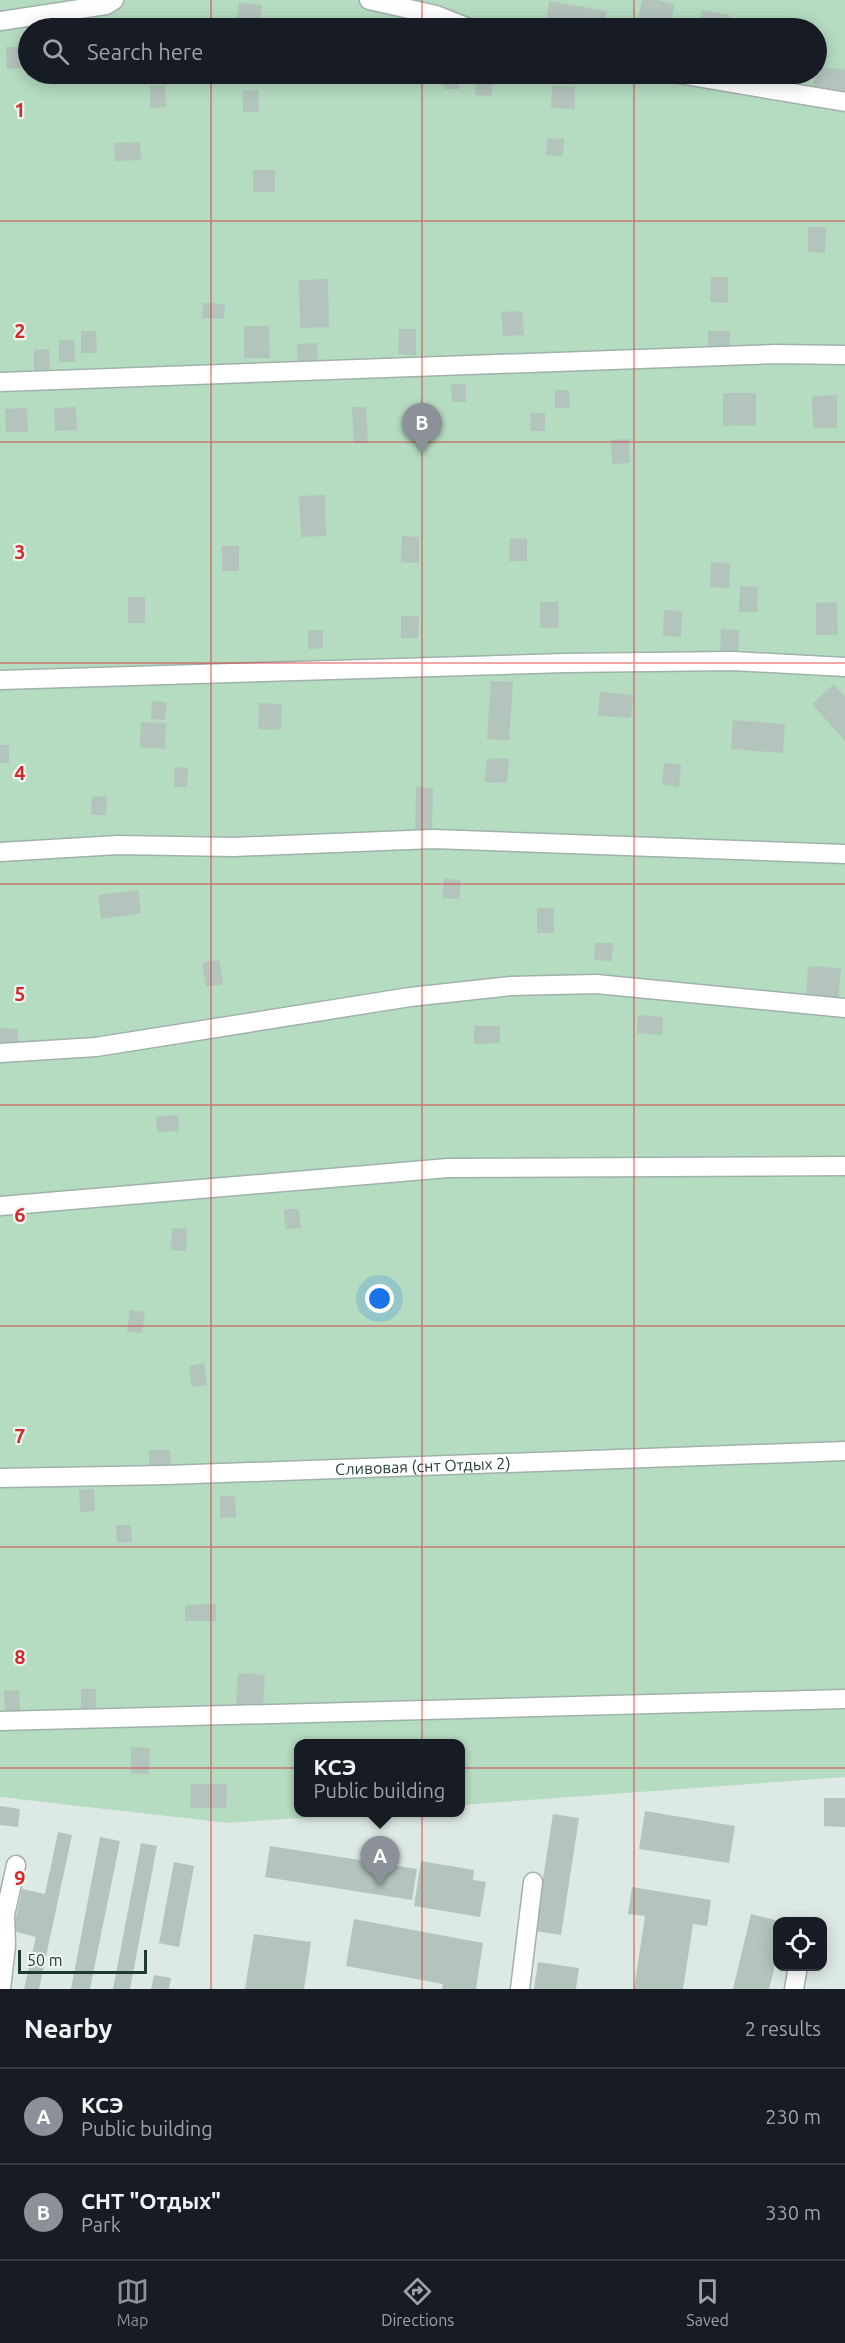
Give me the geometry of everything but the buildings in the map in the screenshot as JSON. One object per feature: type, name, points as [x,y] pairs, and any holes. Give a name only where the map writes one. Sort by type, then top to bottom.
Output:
[{"type":"lane","points":[[20,18],[106,5],[114,0]]},
{"type":"lane","points":[[369,0],[444,18]]},
{"type":"lane","points":[[0,21],[18,18]]},
{"type":"lane","points":[[738,84],[845,102]]},
{"type":"lane","points":[[0,382],[775,354],[845,355]]},
{"type":"lane","points":[[0,680],[565,663],[733,661],[845,667]]},
{"type":"lane","points":[[0,852],[118,845],[234,847],[433,840],[845,854]]},
{"type":"lane","points":[[0,1053],[96,1047],[410,997],[511,986],[596,984],[845,1008]]},
{"type":"lane","points":[[0,1206],[448,1168],[845,1166]]},
{"type":"lane","name":"Сливовая (снт Отдых 2)","points":[[0,1478],[166,1475],[845,1451]]},
{"type":"lane","points":[[0,1721],[845,1699]]},
{"type":"lane","points":[[1,1989],[6,1946],[5,1915],[16,1865]]},
{"type":"lane","points":[[520,1989],[533,1881]]},
{"type":"lane","points":[[794,1989],[797,1971]]},
{"type":"green space","points":[[0,0],[845,0],[845,1777],[465,1805],[465,1739],[294,1739],[294,1817],[314,1817],[229,1823],[0,1797]]},
{"type":"place","name":"СНТ \"Отдых\"","points":[[422,453]]},
{"type":"place","name":"КСЭ","points":[[380,1886]]}]
